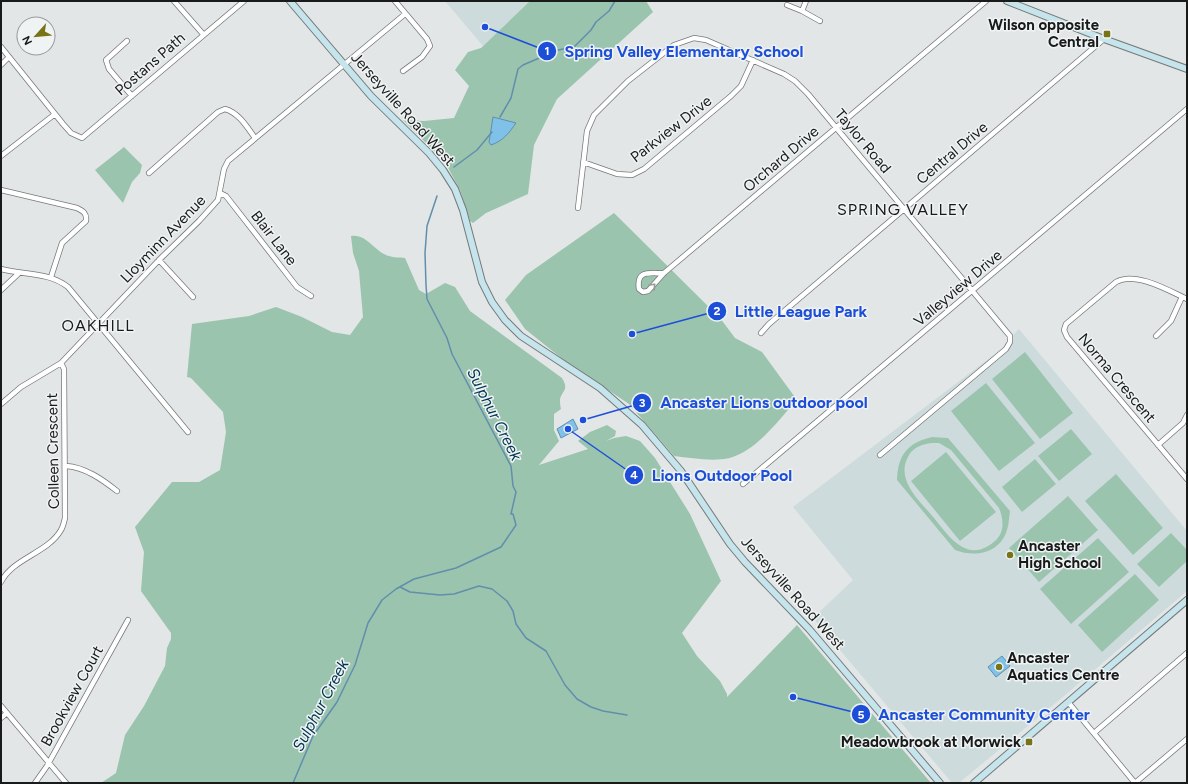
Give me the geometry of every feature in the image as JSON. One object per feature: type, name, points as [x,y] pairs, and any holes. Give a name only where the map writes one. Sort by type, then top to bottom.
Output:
[{"type":"main road","name":"Jerseyville Road West","points":[[290,1],[371,96],[429,153],[443,170],[455,189],[463,210],[482,282],[492,302],[505,320],[521,336],[600,388],[642,425],[681,471],[730,544],[744,562],[809,629],[940,783]]},
{"type":"main road","points":[[1007,1],[1104,39],[1187,69]]},
{"type":"main road","points":[[974,783],[1187,600]]},
{"type":"street","points":[[174,1],[203,34]]},
{"type":"street","name":"Postans Path","points":[[55,114],[71,133],[82,138],[203,34],[244,1]]},
{"type":"street","points":[[395,1],[404,14],[427,39],[430,46],[422,57],[403,71]]},
{"type":"street","points":[[802,11],[806,1]]},
{"type":"street","name":"Orchard Drive","points":[[664,273],[644,274],[640,276],[638,281],[639,289],[643,292],[648,291],[664,273],[986,1]]},
{"type":"street","points":[[787,5],[820,21]]},
{"type":"street","name":"Lloyminn Avenue","points":[[1,404],[22,387],[61,363],[159,260],[199,221],[218,200],[224,169],[228,161],[404,14]]},
{"type":"street","name":"Taylor Road","points":[[578,208],[587,131],[594,115],[628,82],[674,45],[694,38],[706,40],[784,74],[795,81],[808,94],[974,290],[1010,336],[1010,342],[1006,349],[880,455]]},
{"type":"street","name":"Central Drive","points":[[761,333],[769,324],[1104,39]]},
{"type":"street","points":[[127,40],[106,60],[109,69],[132,96]]},
{"type":"street","points":[[1,47],[55,114],[1,156]]},
{"type":"street","points":[[1,64],[9,57]]},
{"type":"street","name":"Parkview Drive","points":[[583,162],[617,174],[632,175],[644,169],[731,96],[741,86],[753,60]]},
{"type":"street","points":[[150,173],[218,112],[225,109],[232,111],[255,138]]},
{"type":"street","name":"Valleyview Drive","points":[[743,484],[1187,109]]},
{"type":"street","points":[[1,190],[77,208],[84,212],[87,217],[86,221],[62,243],[51,277]]},
{"type":"street","name":"Blair Lane","points":[[220,193],[226,196],[297,286],[311,296]]},
{"type":"street","points":[[159,260],[193,297]]},
{"type":"street","points":[[1,269],[18,274],[51,277],[59,280],[68,287],[188,432]]},
{"type":"street","points":[[1,290],[18,274]]},
{"type":"street","name":"Norma Crescent","points":[[1185,298],[1137,278],[1124,278],[1116,282],[1066,324],[1064,330],[1067,337],[1187,480]]},
{"type":"street","points":[[1156,336],[1171,321],[1185,298]]},
{"type":"street","name":"Colleen Crescent","points":[[1,582],[10,570],[50,542],[61,531],[65,518],[66,466],[64,369],[61,363]]},
{"type":"street","points":[[1158,444],[1183,423],[1187,415]]},
{"type":"street","points":[[66,466],[72,466],[100,478],[117,491]]},
{"type":"street","name":"Brookview Court","points":[[35,783],[128,620]]},
{"type":"street","points":[[1094,733],[1187,654]]},
{"type":"street","points":[[1068,702],[1135,783],[1187,739]]},
{"type":"street","points":[[1,706],[66,783]]},
{"type":"street","points":[[1,718],[7,713]]},
{"type":"shaded area","points":[[445,1],[530,1],[483,46]]},
{"type":"shaded area","name":"Ancaster High School","points":[[1019,329],[1187,531],[1187,591],[959,783],[952,783],[813,618],[853,580],[793,507],[1011,342],[1014,334]]},
{"type":"green space","points":[[530,1],[646,1],[653,12],[557,99],[534,145],[528,194],[486,213],[473,223],[470,221],[460,190],[445,162],[403,120],[424,121],[454,118],[469,86],[455,70],[468,52],[481,48]]},
{"type":"green space","points":[[124,147],[142,165],[140,173],[132,182],[123,203],[95,170]]},
{"type":"green space","points":[[614,213],[720,318],[735,338],[762,352],[797,400],[767,434],[740,454],[730,458],[716,460],[674,456],[629,404],[565,361],[525,329],[505,300],[526,275]]},
{"type":"green space","points":[[351,236],[357,236],[367,240],[384,254],[393,257],[405,258],[419,290],[426,294],[445,283],[455,287],[470,311],[562,378],[565,389],[560,399],[561,409],[554,414],[554,430],[559,441],[539,465],[588,449],[578,441],[590,432],[607,425],[616,431],[615,436],[606,441],[626,436],[640,441],[655,458],[690,514],[721,581],[682,633],[697,656],[720,681],[727,694],[727,697],[797,625],[931,783],[101,783],[116,773],[125,735],[144,706],[165,666],[167,648],[171,639],[171,633],[141,591],[144,552],[135,527],[172,482],[199,482],[220,470],[226,432],[223,412],[191,378],[187,377],[192,324],[249,316],[276,307],[302,317],[332,332],[350,335],[363,317],[359,271],[353,253]]},
{"type":"green space","points":[[1025,352],[1073,413],[1040,439],[992,379]]},
{"type":"green space","points":[[986,383],[1035,443],[999,471],[951,411]]},
{"type":"green space","points":[[1071,429],[1092,454],[1059,481],[1038,456]]},
{"type":"green space","points":[[932,437],[948,438],[1010,511],[1008,528],[1004,538],[993,549],[979,553],[955,550],[897,480],[899,464],[902,457],[910,447]],"holes":[[[939,443],[951,450],[999,508],[1002,516],[1002,528],[1000,535],[997,539],[979,550],[967,549],[957,544],[916,497],[907,481],[905,464],[911,452],[922,445]]]},
{"type":"green space","points":[[946,452],[996,512],[960,541],[911,481]]},
{"type":"green space","points":[[1035,459],[1056,484],[1022,512],[1002,487]]},
{"type":"green space","points":[[1116,474],[1163,528],[1133,555],[1085,501]]},
{"type":"green space","points":[[1068,496],[1098,530],[1039,582],[1009,548]]},
{"type":"green space","points":[[1171,533],[1187,550],[1187,561],[1159,587],[1137,564]]},
{"type":"green space","points":[[1098,538],[1129,572],[1071,624],[1040,589]]},
{"type":"green space","points":[[1135,574],[1159,600],[1102,652],[1078,625]]},
{"type":"water","points":[[493,117],[516,123],[505,136],[491,145],[489,142]]},
{"type":"water","points":[[573,419],[578,429],[561,438],[557,429]]},
{"type":"water","name":"Ancaster Aquatics Centre","points":[[1002,656],[1010,666],[996,677],[988,667]]},
{"type":"waterway","points":[[500,117],[511,98],[518,69],[523,65],[558,50],[574,47],[591,30],[596,22],[609,11],[615,1]]},
{"type":"waterway","name":"Sulphur Creek","points":[[454,167],[477,150],[492,132]]},
{"type":"waterway","name":"Sulphur Creek","points":[[293,783],[313,736],[337,702],[355,665],[368,623],[382,600],[396,589],[414,579],[456,568],[501,547],[516,525],[513,514],[511,514],[516,492],[513,486],[511,466],[452,354],[447,338],[427,299],[425,253],[427,226],[437,196]]},
{"type":"waterway","points":[[400,587],[410,592],[440,595],[454,594],[479,586],[492,589],[507,601],[513,611],[516,624],[526,638],[546,651],[565,685],[577,699],[591,707],[603,711],[627,715]]},
{"type":"place","name":"Spring Valley Elementary School","points":[[485,27]]},
{"type":"place","name":"Wilson opposite Central","points":[[1107,34]]},
{"type":"place","name":"Little League Park","points":[[632,334]]},
{"type":"place","name":"Ancaster Lions outdoor pool","points":[[583,420]]},
{"type":"place","name":"Lions Outdoor Pool","points":[[568,429]]},
{"type":"place","name":"Ancaster High School","points":[[1010,555]]},
{"type":"place","name":"Ancaster Aquatics Centre","points":[[999,667]]},
{"type":"place","name":"Ancaster Community Center","points":[[793,697]]},
{"type":"place","name":"Meadowbrook at Morwick","points":[[1029,742]]},
{"type":"district","name":"SPRING VALLEY","points":[[903,209]]},
{"type":"district","name":"OAKHILL","points":[[98,325]]}]
